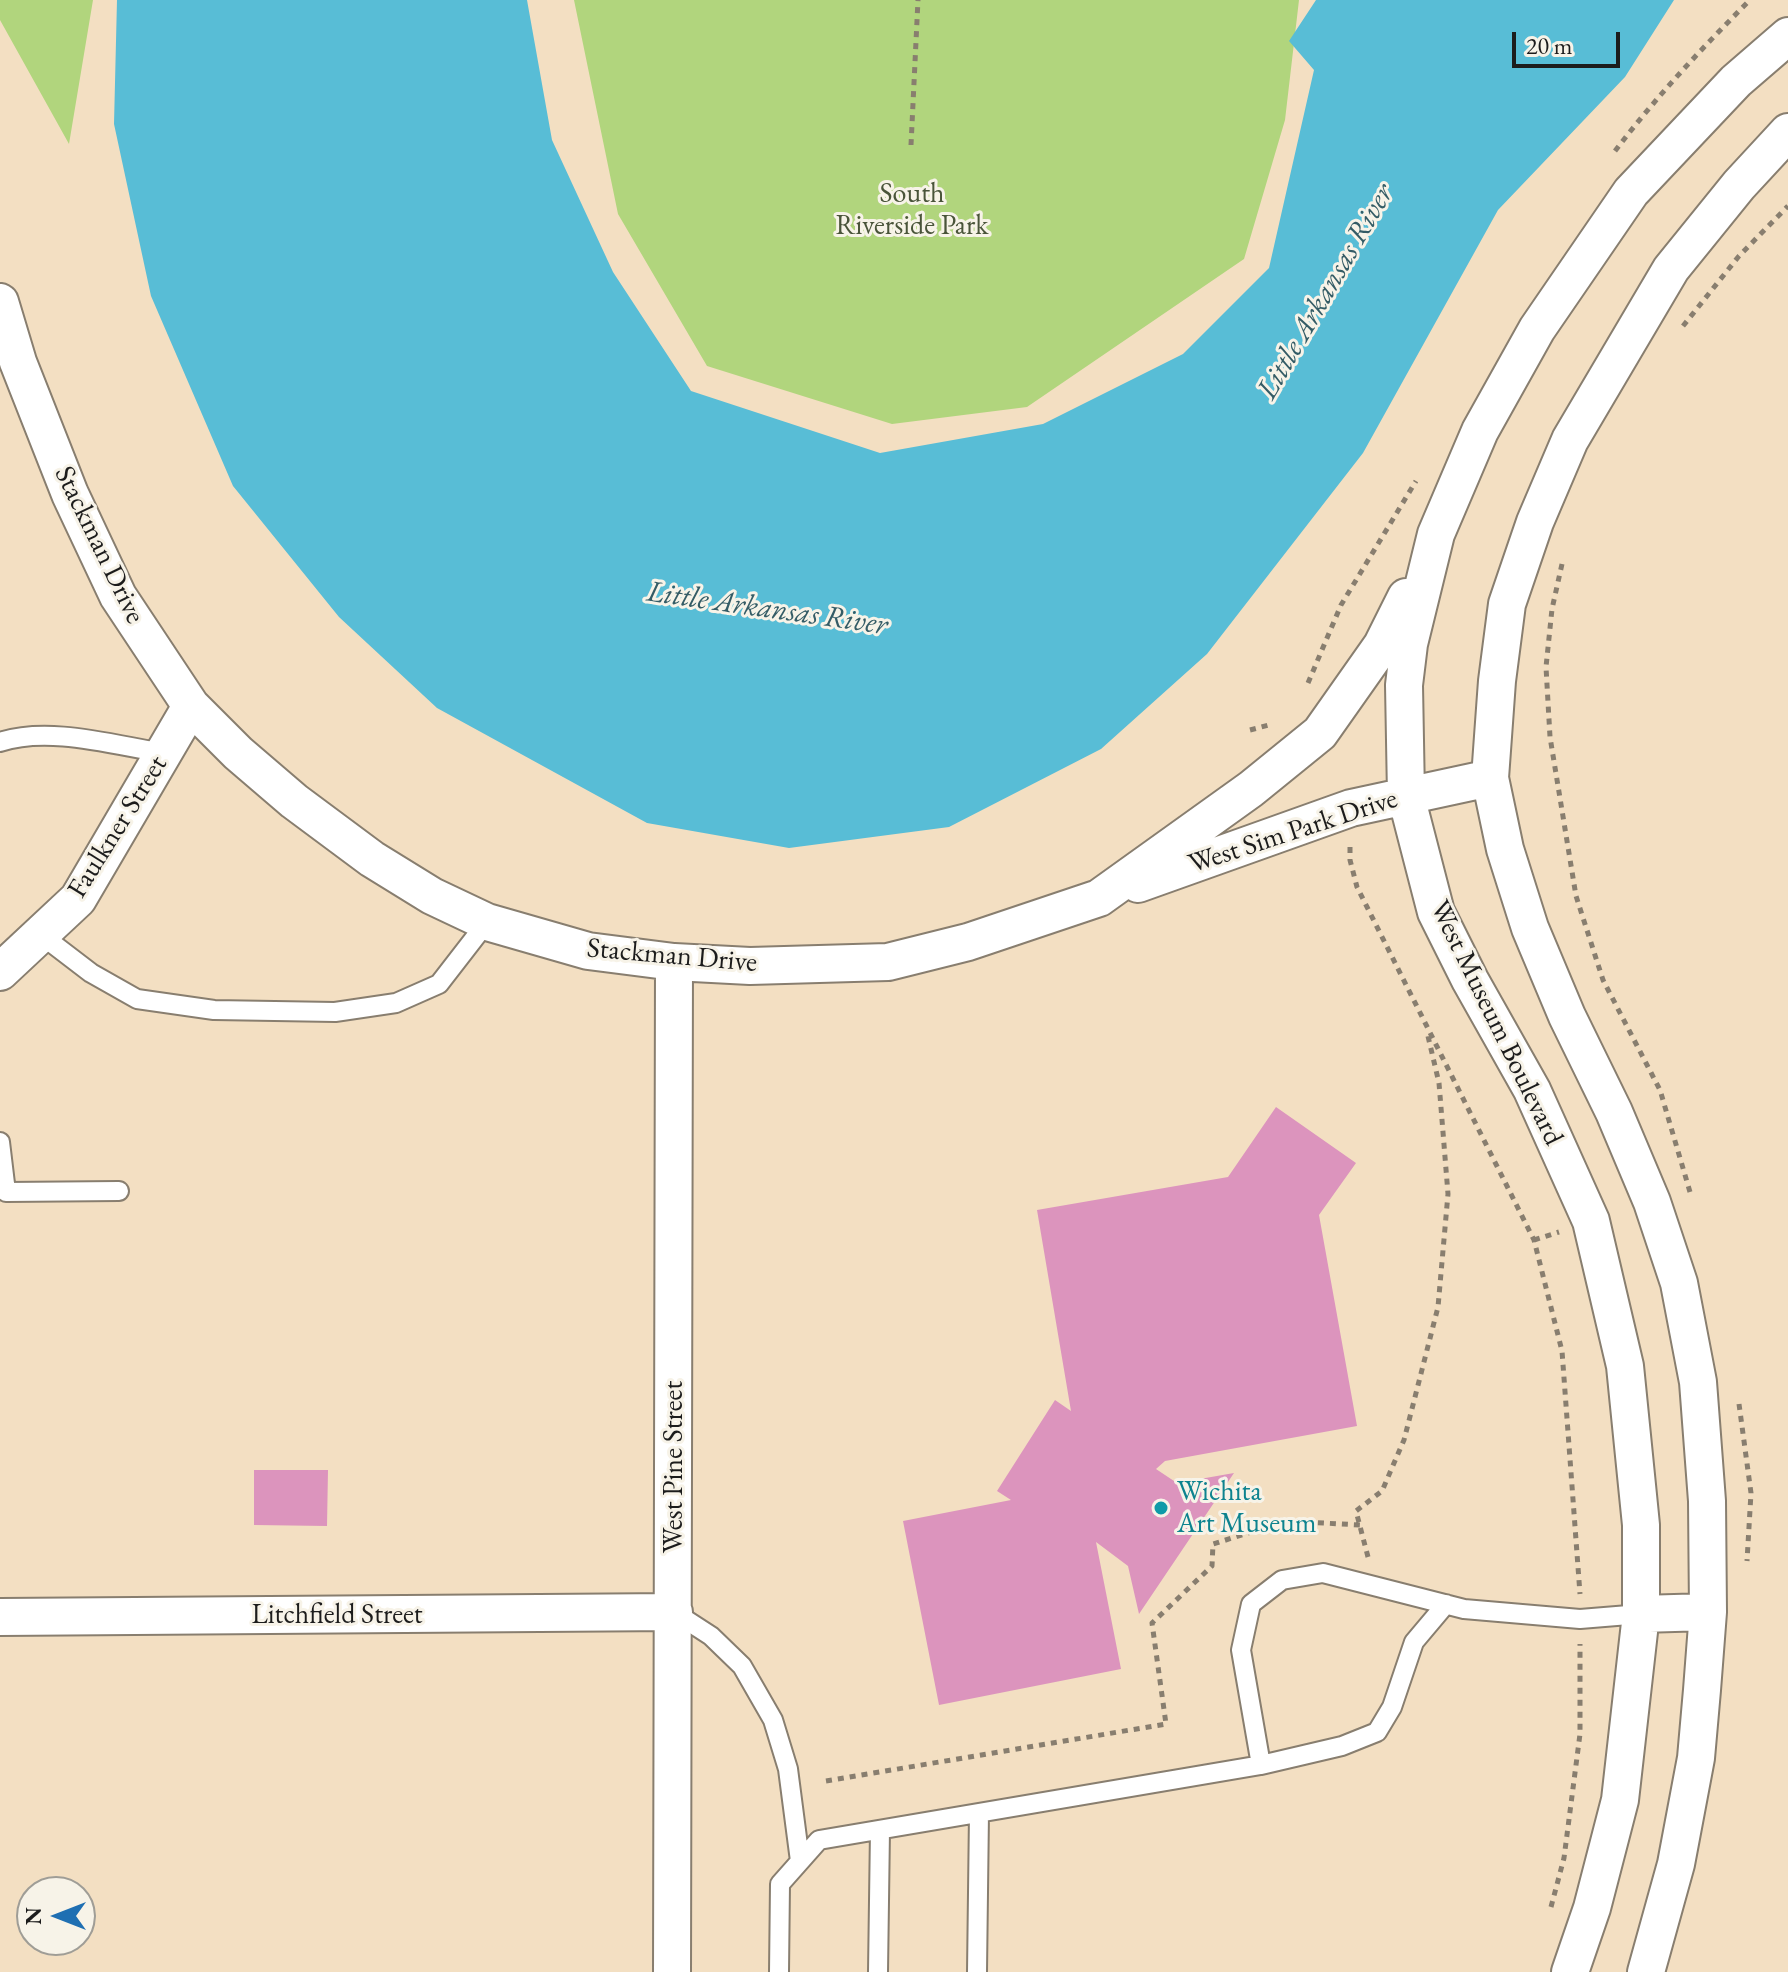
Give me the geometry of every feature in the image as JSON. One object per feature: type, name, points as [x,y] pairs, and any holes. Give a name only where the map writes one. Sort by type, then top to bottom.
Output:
[{"type":"street","name":"West Museum Boulevard","points":[[1570,1972],[1592,1908],[1620,1800],[1641,1614],[1641,1525],[1626,1380],[1591,1221],[1532,1090],[1436,912],[1406,796],[1404,685],[1409,644],[1436,534],[1480,431],[1537,329],[1631,192],[1736,81],[1788,36]]},
{"type":"street","points":[[1646,1972],[1676,1864],[1696,1758],[1708,1612],[1707,1501],[1698,1382],[1679,1283],[1652,1202],[1530,928],[1505,849],[1490,778],[1497,681],[1507,604],[1535,522],[1570,440],[1671,269],[1739,185],[1788,132]]},
{"type":"street","name":"Stackman Drive","points":[[0,302],[9,362],[118,596],[191,706],[265,778],[372,859],[432,896],[487,922],[588,951],[674,962],[750,966],[888,962],[968,942],[1099,898],[1251,789],[1320,733],[1382,645],[1436,534]]},
{"type":"street","name":"Faulkner Street","points":[[0,972],[78,899],[191,706]]},
{"type":"street","name":"West Sim Park Drive","points":[[1099,898],[1351,808],[1490,778]]},
{"type":"street","name":"West Pine Street","points":[[672,1972],[674,962]]},
{"type":"street","name":"Litchfield Street","points":[[0,1617],[674,1612]]},
{"type":"street","points":[[1641,1614],[1708,1612]]},
{"type":"lane","points":[[0,742],[21,735],[45,735],[164,753]]},
{"type":"lane","points":[[40,934],[91,973],[137,999],[214,1010],[335,1012],[396,1003],[439,984],[487,922]]},
{"type":"lane","points":[[0,1142],[6,1192],[119,1191]]},
{"type":"lane","points":[[1261,1765],[1241,1650],[1251,1604],[1282,1580],[1323,1573],[1464,1609],[1580,1619],[1641,1614]]},
{"type":"lane","points":[[779,1972],[780,1884],[819,1840],[1261,1765],[1342,1746],[1377,1732],[1392,1707],[1414,1642],[1446,1604]]},
{"type":"lane","points":[[674,1612],[711,1636],[742,1666],[773,1720],[788,1769],[800,1861]]},
{"type":"lane","points":[[977,1972],[979,1813]]},
{"type":"lane","points":[[878,1972],[880,1830]]},
{"type":"path","points":[[911,145],[918,0]]},
{"type":"path","points":[[1677,333],[1739,256],[1788,206]]},
{"type":"path","points":[[1564,556],[1552,609],[1546,667],[1550,737],[1576,896],[1603,980],[1660,1090],[1693,1204]]},
{"type":"path","points":[[1320,733],[1297,717],[1309,680],[1326,644]]},
{"type":"path","points":[[1351,808],[1350,860],[1357,887],[1534,1240],[1562,1351],[1581,1572],[1580,1734],[1564,1858],[1548,1916]]},
{"type":"path","points":[[1377,1588],[1356,1511],[1382,1491],[1404,1440],[1438,1307],[1448,1194],[1439,1083],[1424,1021]]},
{"type":"path","points":[[1738,1396],[1751,1493],[1746,1569]]},
{"type":"path","points":[[826,1781],[1166,1724],[1152,1623],[1212,1566],[1213,1544],[1286,1521],[1360,1525]]},
{"type":"green space","points":[[0,0],[93,0],[69,144],[0,20]]},
{"type":"green space","name":"South Riverside Park","points":[[574,0],[1299,0],[1285,120],[1244,259],[1027,407],[892,424],[707,366],[618,214]]},
{"type":"water","name":"Little Arkansas River","points":[[117,0],[527,0],[552,140],[613,272],[691,391],[880,453],[1043,424],[1183,354],[1269,268],[1314,70],[1289,41],[1316,0],[1674,0],[1625,77],[1498,210],[1363,453],[1207,654],[1101,749],[949,827],[789,848],[647,823],[437,708],[339,617],[233,486],[151,296],[114,124]]},
{"type":"building","points":[[1276,1107],[1356,1163],[1319,1215],[1357,1426],[1165,1461],[1156,1469],[1177,1483],[1234,1473],[1139,1614],[1128,1566],[1096,1542],[1121,1669],[939,1705],[903,1521],[1011,1500],[997,1491],[1055,1400],[1071,1411],[1037,1210],[1228,1177]]},
{"type":"building","points":[[254,1470],[328,1470],[327,1526],[254,1525]]},
{"type":"place","name":"Wichita Art Museum","points":[[1161,1508]]}]
